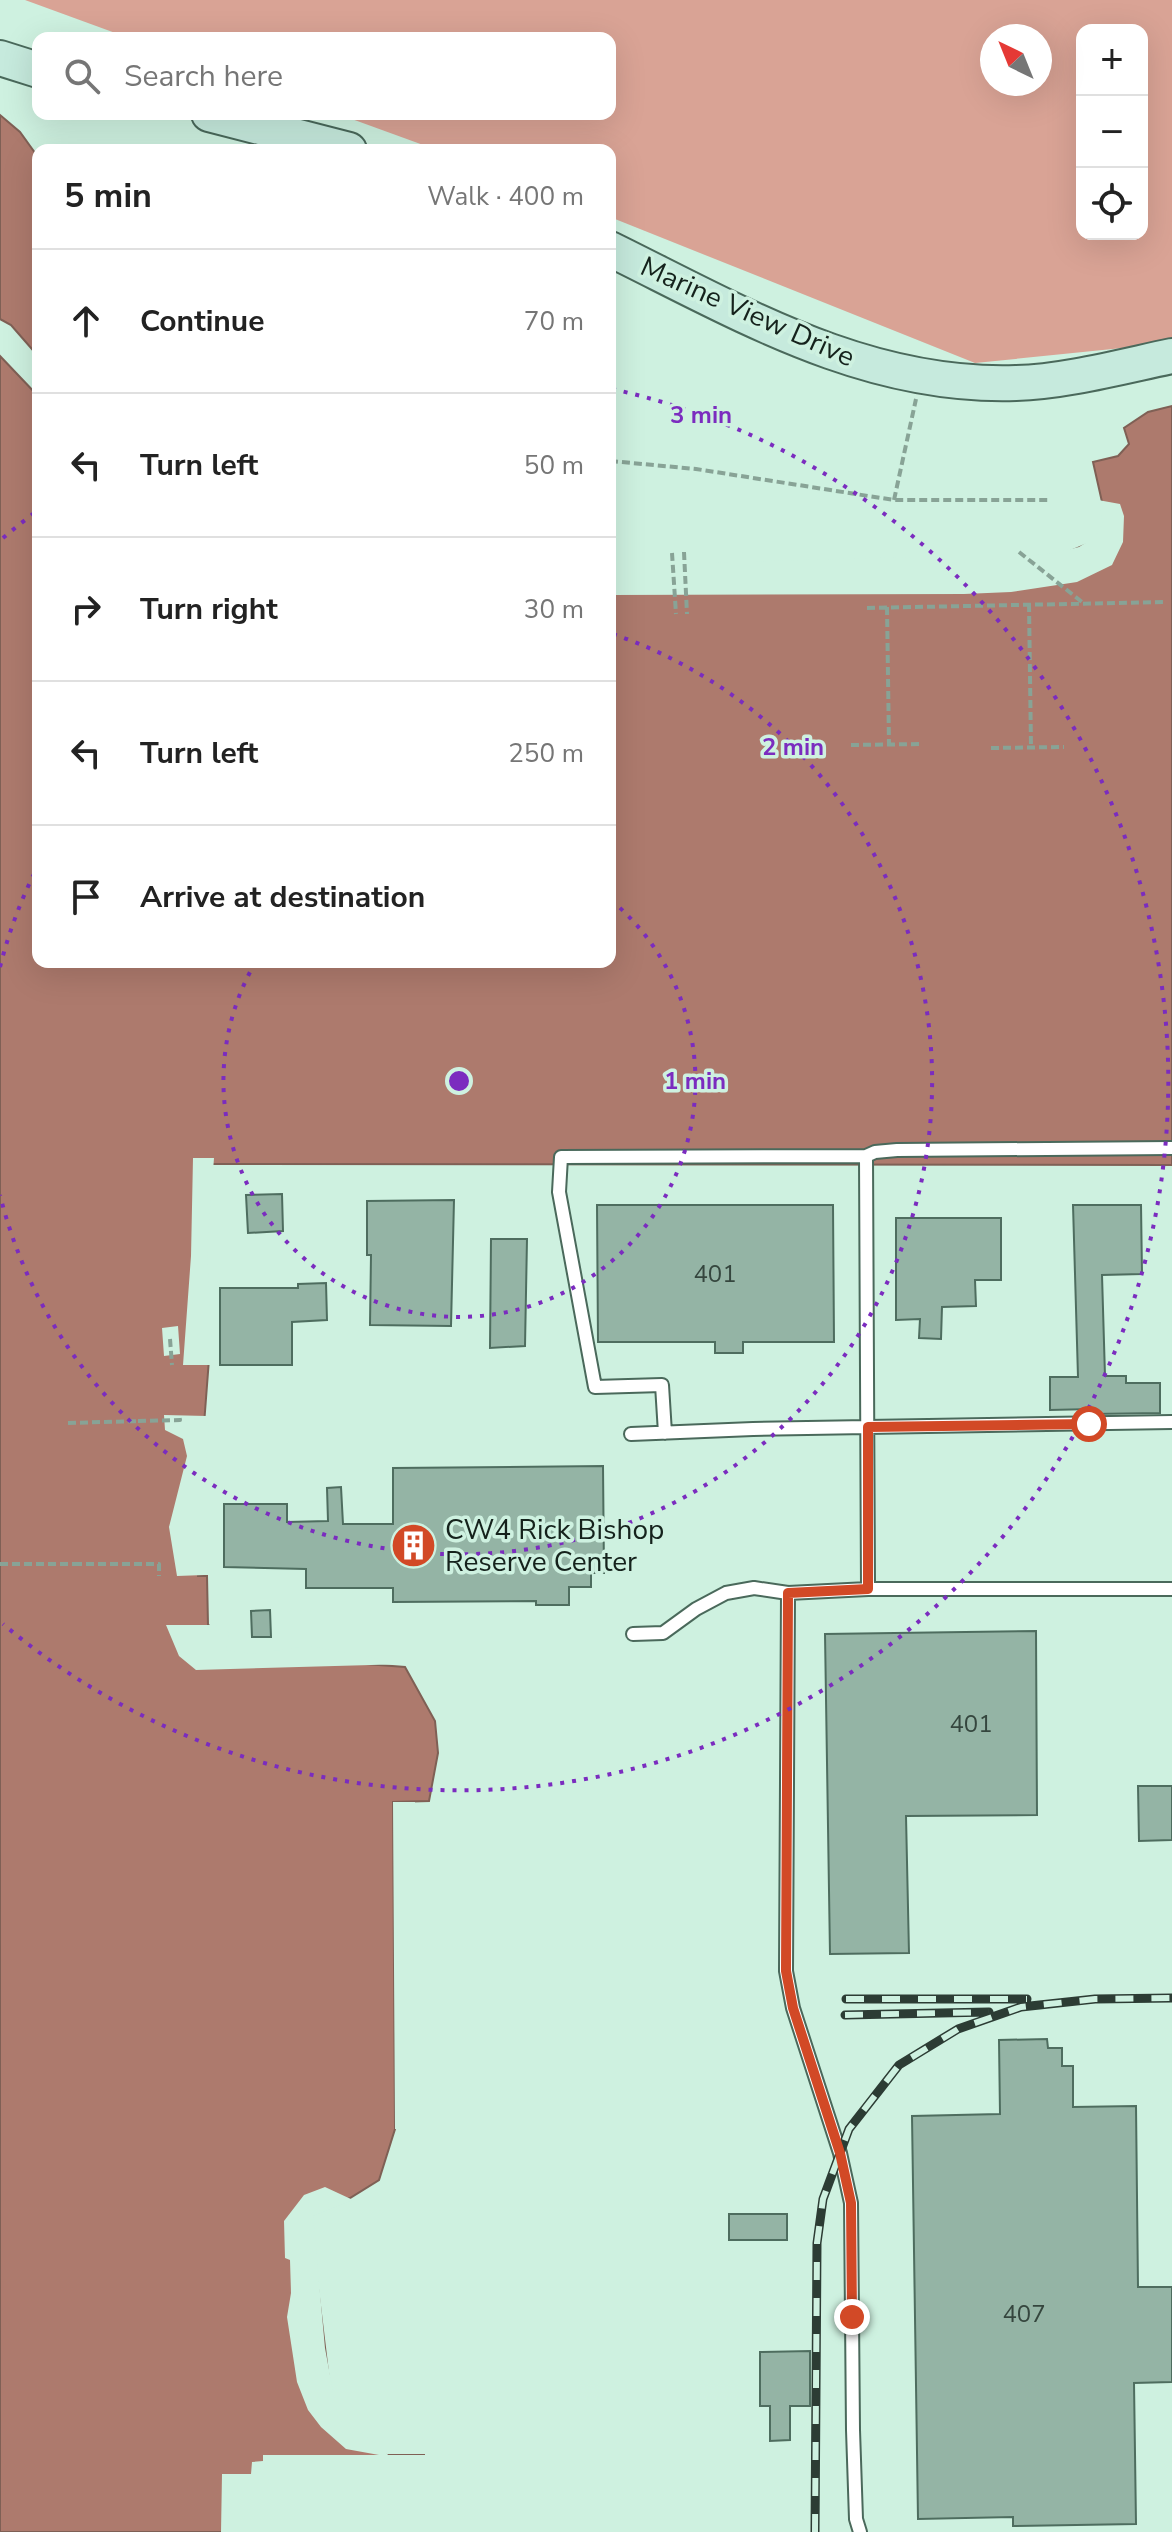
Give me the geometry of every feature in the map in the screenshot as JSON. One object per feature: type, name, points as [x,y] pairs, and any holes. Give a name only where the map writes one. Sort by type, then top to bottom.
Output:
[{"type":"main road","points":[[0,58],[32,68]]},
{"type":"main road","points":[[232,120],[326,144]]},
{"type":"main road","name":"Marine View Drive","points":[[616,252],[805,343],[853,361],[920,377],[1017,383],[1110,370],[1172,356]]},
{"type":"lane","points":[[665,1433],[662,1385],[595,1387],[559,1192],[561,1157],[866,1156],[897,1150],[1172,1148]]},
{"type":"lane","points":[[866,1156],[868,1589]]},
{"type":"lane","points":[[631,1434],[1172,1422]]},
{"type":"lane","points":[[633,1634],[663,1633],[696,1609],[726,1593],[754,1588],[788,1593],[868,1589],[1172,1589]]},
{"type":"lane","points":[[788,1593],[786,1971],[793,2008],[840,2153],[851,2203],[853,2430],[856,2519],[860,2532]]},
{"type":"path","points":[[894,500],[920,377]]},
{"type":"path","points":[[616,462],[696,469],[894,500],[1049,500]]},
{"type":"path","points":[[684,552],[687,614]]},
{"type":"path","points":[[1019,552],[1084,603]]},
{"type":"path","points":[[672,553],[676,614]]},
{"type":"path","points":[[867,608],[1165,602]]},
{"type":"path","points":[[1029,604],[1031,747]]},
{"type":"path","points":[[887,607],[889,745]]},
{"type":"path","points":[[851,745],[923,744]]},
{"type":"path","points":[[991,748],[1064,747]]},
{"type":"path","points":[[170,1339],[172,1365]]},
{"type":"path","points":[[68,1423],[180,1420],[179,1415]]},
{"type":"path","points":[[122,1421],[141,1421]]},
{"type":"path","points":[[0,1564],[91,1564]]},
{"type":"path","points":[[74,1564],[159,1564],[159,1576]]},
{"type":"shaded area","points":[[25,0],[1172,0],[1172,343],[975,363],[616,219],[616,144],[420,144],[354,120],[616,120],[616,32],[113,32]]},
{"type":"shaded area","points":[[0,115],[20,132],[32,149],[32,349],[11,325],[0,319]]},
{"type":"shaded area","points":[[0,356],[32,390],[32,968],[616,968],[616,567],[962,567],[1056,557],[1097,540],[1107,524],[1093,462],[1118,456],[1129,444],[1124,428],[1148,412],[1172,406],[1172,1165],[209,1164],[203,1249],[209,1359],[200,1477],[198,1576],[207,1576],[208,1625],[225,1634],[221,1653],[405,1667],[435,1721],[438,1753],[429,1801],[393,1802],[395,2129],[379,2180],[350,2198],[309,2214],[334,2422],[387,2455],[424,2455],[424,2532],[0,2532]]},
{"type":"pier","points":[[1098,500],[1120,504],[1124,516],[1123,542],[1112,565],[1077,582],[1011,592],[616,595],[616,563],[900,557],[962,563],[1055,553],[1079,547],[1095,537],[1103,523]]},
{"type":"pier","points":[[193,1158],[214,1158],[207,1249],[213,1365],[183,1365],[191,1256]]},
{"type":"pier","points":[[178,1326],[180,1354],[164,1356],[162,1328]]},
{"type":"pier","points":[[164,1415],[207,1416],[204,1575],[177,1576],[169,1527],[187,1456],[183,1439],[165,1430]]},
{"type":"pier","points":[[166,1625],[216,1625],[229,1633],[226,1650],[253,1654],[309,1646],[407,1664],[196,1670],[179,1656]]},
{"type":"pier","points":[[393,1802],[415,1802],[415,1806],[397,1806],[399,2129],[395,2129]]},
{"type":"pier","points":[[325,2187],[353,2200],[313,2216],[325,2348],[338,2419],[383,2448],[388,2455],[428,2455],[428,2532],[221,2532],[222,2474],[251,2474],[252,2462],[263,2461],[263,2455],[379,2455],[346,2449],[321,2427],[308,2410],[297,2382],[287,2317],[291,2293],[290,2260],[285,2258],[284,2221],[304,2195]]},
{"type":"building","points":[[282,1194],[283,1231],[248,1233],[246,1195]]},
{"type":"building","points":[[454,1200],[451,1326],[370,1325],[371,1255],[367,1255],[367,1201]]},
{"type":"building","points":[[597,1205],[833,1205],[834,1342],[743,1342],[743,1353],[715,1353],[715,1342],[598,1342]]},
{"type":"building","points":[[1073,1205],[1141,1205],[1142,1274],[1102,1275],[1105,1376],[1126,1376],[1126,1383],[1160,1383],[1160,1413],[1092,1414],[1092,1409],[1050,1410],[1050,1377],[1078,1377]]},
{"type":"building","points":[[896,1218],[1001,1218],[1001,1280],[975,1280],[976,1306],[942,1307],[941,1339],[919,1338],[920,1319],[896,1320]]},
{"type":"building","points":[[491,1239],[527,1239],[525,1346],[490,1348]]},
{"type":"building","points":[[326,1283],[327,1320],[292,1322],[292,1365],[220,1365],[220,1288],[298,1288],[298,1284]]},
{"type":"building","name":"CW4 Rick Bishop Reserve Center","points":[[603,1466],[604,1573],[591,1573],[591,1587],[569,1587],[569,1605],[536,1605],[536,1601],[393,1602],[393,1588],[306,1588],[306,1569],[224,1567],[224,1504],[287,1504],[287,1522],[328,1521],[327,1488],[341,1487],[343,1524],[393,1524],[393,1468]]},
{"type":"building","points":[[270,1610],[271,1637],[252,1637],[251,1611]]},
{"type":"building","points":[[1036,1631],[1037,1815],[906,1816],[909,1953],[830,1954],[825,1634]]},
{"type":"building","points":[[1138,1786],[1172,1786],[1172,1840],[1139,1841]]},
{"type":"building","points":[[1047,2039],[1048,2048],[1062,2048],[1062,2066],[1073,2066],[1073,2107],[1136,2106],[1138,2287],[1172,2287],[1172,2382],[1134,2383],[1136,2524],[1013,2526],[1013,2517],[918,2519],[912,2116],[1000,2114],[999,2040]]},
{"type":"building","points":[[729,2214],[787,2214],[787,2240],[729,2240]]},
{"type":"building","points":[[810,2351],[810,2406],[790,2406],[790,2440],[770,2441],[770,2406],[760,2406],[760,2352]]},
{"type":"railway","points":[[815,2532],[817,2243],[823,2199],[849,2129],[899,2065],[958,2029],[1021,2007],[1095,1999],[1172,1998]]},
{"type":"railway","points":[[846,1999],[1027,1999]]},
{"type":"railway","points":[[845,2015],[989,2012]]},
{"type":"place","name":"CW4 Rick Bishop Reserve Center","points":[[414,1545]]},
{"type":"route","points":[[852,2317],[851,2203],[840,2153],[793,2008],[786,1971],[788,1593],[868,1589],[868,1427],[1089,1424]]}]
